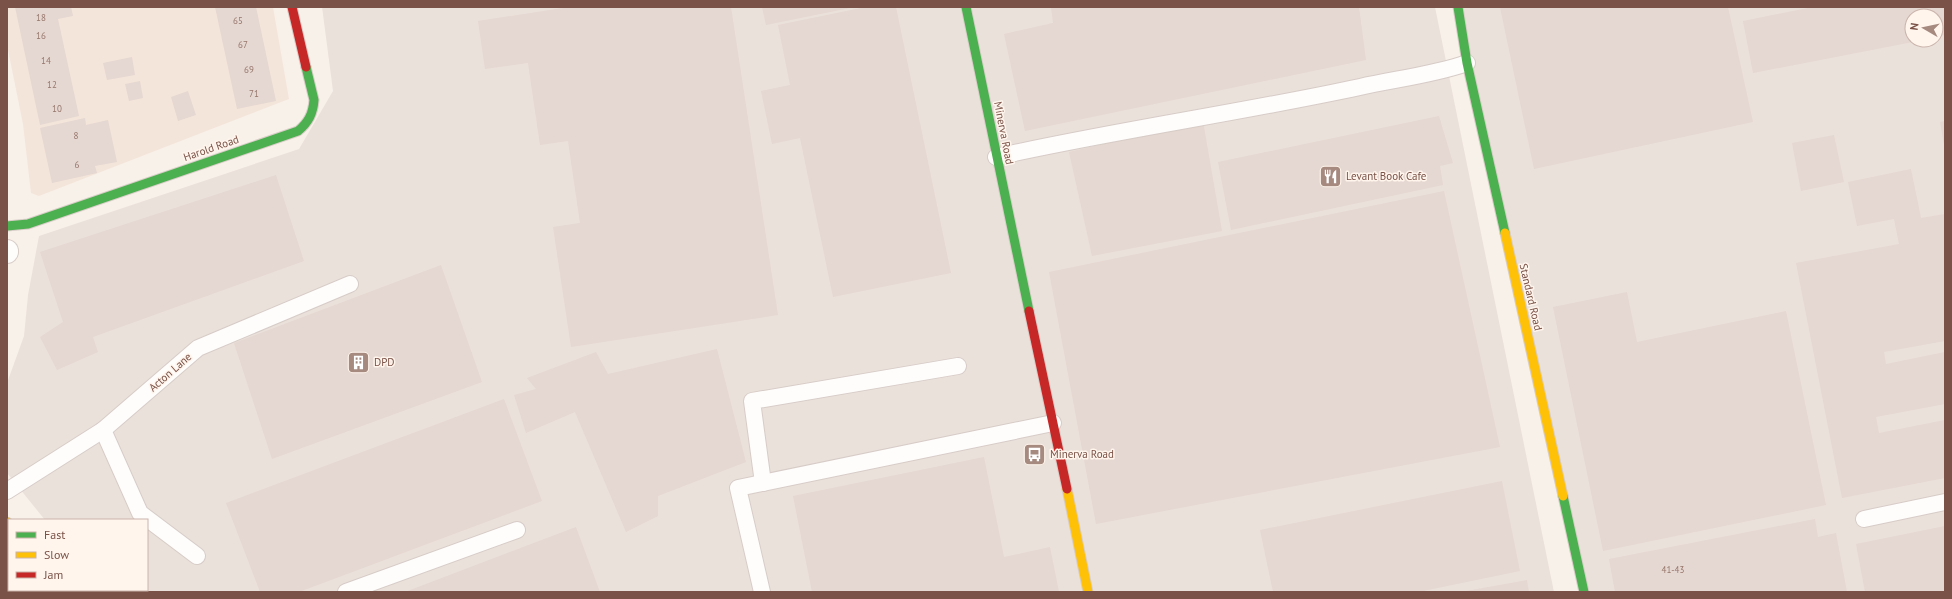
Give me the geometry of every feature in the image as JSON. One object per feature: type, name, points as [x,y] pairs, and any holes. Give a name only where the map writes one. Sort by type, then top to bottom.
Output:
[{"type":"street","name":"Harold Road","points":[[7,226],[28,224],[298,130],[306,124],[313,113],[314,100],[292,7]]},
{"type":"street","name":"Minerva Road","points":[[966,7],[1088,592]]},
{"type":"street","name":"Standard Road","points":[[1458,7],[1467,63],[1584,592]]},
{"type":"lane","points":[[996,156],[1314,97],[1396,79],[1451,69],[1467,63]]},
{"type":"lane","name":"Acton Lane","points":[[7,491],[103,430],[198,348],[350,284]]},
{"type":"lane","points":[[763,483],[752,401],[958,366]]},
{"type":"lane","points":[[762,592],[738,488],[1053,423]]},
{"type":"lane","points":[[103,430],[140,513],[197,556]]},
{"type":"lane","points":[[1864,519],[1945,502]]},
{"type":"lane","points":[[346,592],[517,530]]},
{"type":"shaded area","points":[[7,7],[273,7],[289,99],[39,196],[31,193],[23,124],[7,45]]},
{"type":"shaded area","points":[[322,7],[1435,7],[1554,592],[102,592],[148,591],[148,519],[44,519],[7,473],[7,383],[24,336],[28,295],[39,236],[299,149],[333,91]]},
{"type":"shaded area","points":[[1454,7],[1945,7],[1945,592],[1586,592]]},
{"type":"shaded area","points":[[7,540],[8,591],[44,592],[7,592]]},
{"type":"building","points":[[15,7],[71,7],[73,16],[58,19],[79,116],[40,125]]},
{"type":"building","points":[[215,7],[256,7],[276,101],[237,109]]},
{"type":"building","points":[[569,7],[731,7],[778,315],[571,347],[553,227],[580,223],[568,141],[540,145],[528,63],[485,69],[478,21]]},
{"type":"building","points":[[762,7],[850,7],[850,8],[766,25]]},
{"type":"building","points":[[866,7],[896,7],[951,273],[833,297],[800,138],[772,144],[761,91],[790,85],[778,25]]},
{"type":"building","points":[[1051,7],[1359,7],[1366,60],[1025,131],[1004,34],[1053,23]]},
{"type":"building","points":[[1500,7],[1728,7],[1753,122],[1534,169]]},
{"type":"building","points":[[1813,7],[1945,7],[1945,35],[1944,8],[1904,8],[1904,44],[1753,73],[1743,21]]},
{"type":"building","points":[[132,57],[135,75],[107,80],[103,63]]},
{"type":"building","points":[[140,81],[143,98],[129,101],[125,84]]},
{"type":"building","points":[[188,91],[196,115],[178,121],[171,97]]},
{"type":"building","name":"Levant Book Cafe","points":[[1439,116],[1453,163],[1440,166],[1443,185],[1231,230],[1218,162]]},
{"type":"building","points":[[85,118],[86,125],[108,120],[117,162],[95,166],[97,173],[52,183],[40,128]]},
{"type":"building","points":[[1203,121],[1222,231],[1092,256],[1069,152]]},
{"type":"building","points":[[1945,121],[1945,145],[1944,145],[1940,122]]},
{"type":"building","points":[[1834,135],[1844,182],[1801,191],[1792,143]]},
{"type":"building","points":[[1911,169],[1921,218],[1945,214],[1945,341],[1884,352],[1886,364],[1945,352],[1945,404],[1876,417],[1879,433],[1945,420],[1945,478],[1842,498],[1796,263],[1899,244],[1894,219],[1857,226],[1848,182]]},
{"type":"building","points":[[276,175],[304,261],[93,337],[98,352],[57,370],[40,337],[63,322],[40,252]]},
{"type":"building","points":[[1444,191],[1500,447],[1096,524],[1049,272]]},
{"type":"building","name":"DPD","points":[[441,265],[482,382],[272,459],[234,343]]},
{"type":"building","points":[[1627,292],[1637,342],[1786,311],[1826,505],[1603,551],[1553,307]]},
{"type":"building","points":[[717,349],[746,462],[658,496],[658,516],[626,532],[575,412],[526,433],[514,395],[536,389],[527,378],[596,352],[608,374]]},
{"type":"building","points":[[504,399],[542,501],[299,592],[260,592],[226,503]]},
{"type":"building","points":[[984,457],[1004,557],[1050,547],[1059,592],[812,592],[793,496]]},
{"type":"building","points":[[1502,481],[1520,571],[1418,592],[1273,592],[1260,530]]},
{"type":"building","points":[[1815,519],[1818,537],[1836,533],[1847,592],[1615,592],[1609,559]]},
{"type":"building","points":[[1945,526],[1945,592],[1865,592],[1856,544]]},
{"type":"building","points":[[576,527],[600,592],[405,592]]},
{"type":"building","points":[[1527,580],[1529,592],[1466,592],[1466,591]]},
{"type":"traffic: fast","points":[[966,7],[1029,311]]},
{"type":"traffic: fast","points":[[1458,7],[1467,63],[1505,233]]},
{"type":"traffic: fast","points":[[7,226],[28,224],[298,131],[308,121],[314,100],[306,67]]},
{"type":"traffic: fast","points":[[1563,496],[1584,592]]},
{"type":"traffic: slow","points":[[1505,233],[1563,496]]},
{"type":"traffic: slow","points":[[1067,489],[1088,592]]},
{"type":"traffic: jam","points":[[292,7],[306,67]]},
{"type":"traffic: jam","points":[[1029,311],[1067,489]]},
{"type":"place","name":"Levant Book Cafe","points":[[1331,176]]},
{"type":"place","name":"DPD","points":[[358,362]]},
{"type":"place","name":"Minerva Road","points":[[1034,454]]}]
